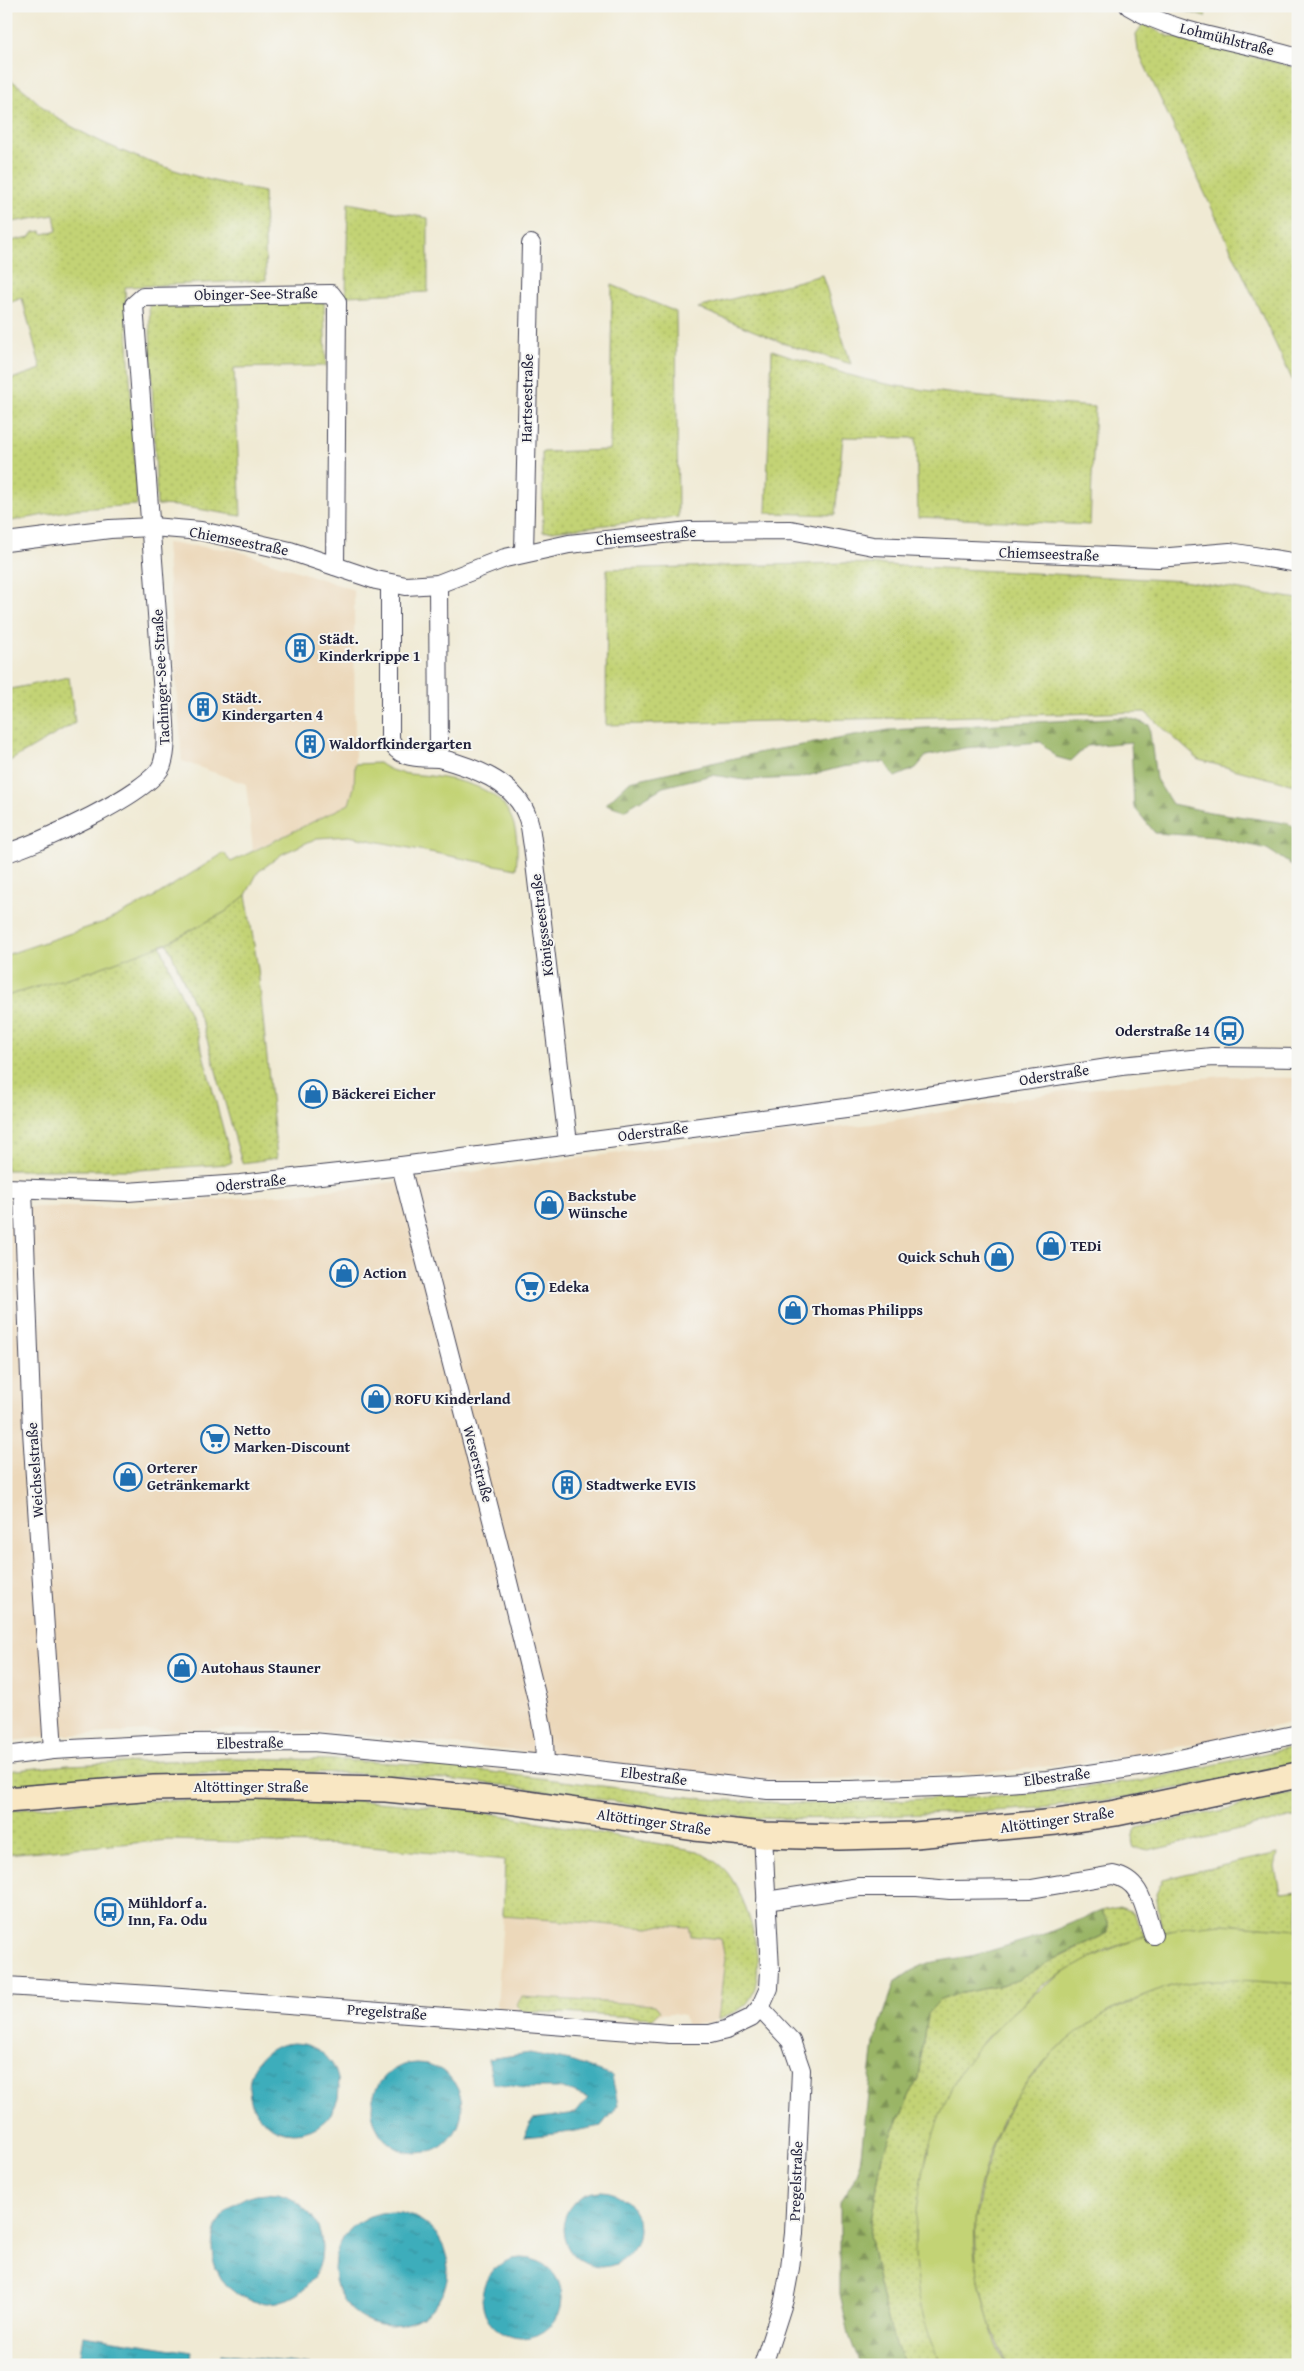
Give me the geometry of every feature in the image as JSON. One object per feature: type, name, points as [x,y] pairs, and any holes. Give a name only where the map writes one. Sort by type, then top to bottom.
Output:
[{"type":"main road","name":"Altöttinger Straße","points":[[6,1800],[154,1788],[253,1786],[386,1789],[508,1801],[625,1819],[763,1835],[915,1835],[1020,1826],[1116,1813],[1298,1775]]},
{"type":"street","name":"Lohmühlstraße","points":[[1130,6],[1172,26],[1298,58]]},
{"type":"street","name":"Hartseestraße","points":[[524,552],[531,244]]},
{"type":"street","name":"Obinger-See-Straße","points":[[152,527],[134,305],[147,296],[331,294],[336,302],[335,566]]},
{"type":"street","name":"Chiemseestraße","points":[[6,542],[61,534],[152,527],[201,532],[238,538],[290,551],[390,584],[406,586],[438,584],[524,552],[569,544],[690,531],[791,530],[874,546],[1158,558],[1230,552],[1298,563]]},
{"type":"street","name":"Tachinger-See-Straße","points":[[6,853],[54,836],[85,820],[145,785],[162,766],[166,748],[152,527]]},
{"type":"street","name":"Königsseestraße","points":[[390,584],[390,739],[394,749],[406,756],[439,758],[484,772],[518,801],[527,815],[533,846],[568,1142]]},
{"type":"street","points":[[438,584],[439,758]]},
{"type":"street","name":"Oderstraße","points":[[15,1189],[127,1192],[180,1190],[401,1166],[568,1142],[869,1105],[1121,1066],[1212,1058],[1298,1058]]},
{"type":"street","name":"Weserstraße","points":[[401,1166],[537,1700],[544,1739],[545,1764]]},
{"type":"street","name":"Weichselstraße","points":[[15,1189],[53,1750]]},
{"type":"street","name":"Elbestraße","points":[[6,1756],[53,1750],[185,1743],[313,1742],[545,1764],[768,1790],[850,1790],[964,1786],[1047,1780],[1150,1765],[1298,1734]]},
{"type":"street","points":[[760,2008],[769,1988],[770,1943],[763,1835]]},
{"type":"street","points":[[766,1901],[859,1887],[917,1887],[950,1890],[1031,1888],[1113,1875],[1123,1877],[1134,1883],[1153,1934]]},
{"type":"street","name":"Pregelstraße","points":[[6,1986],[670,2034],[710,2034],[726,2030],[751,2018],[760,2008],[791,2041],[801,2070],[794,2233],[790,2268],[784,2300],[763,2365]]},
{"type":"shaded area","points":[[166,543],[235,550],[354,590],[355,764],[354,787],[349,804],[253,850],[246,784],[182,761]]},
{"type":"shaded area","points":[[1223,1076],[1298,1078],[1298,1721],[1211,1741],[1110,1759],[1006,1771],[779,1781],[696,1774],[570,1757],[363,1735],[294,1730],[185,1729],[51,1736],[6,1742],[6,1207],[121,1207],[307,1193],[674,1146],[871,1124],[1066,1091]]},
{"type":"shaded area","points":[[503,1916],[648,1928],[662,1925],[689,1927],[691,1936],[721,1939],[725,1958],[718,2019],[708,2023],[692,2025],[686,2024],[684,2015],[673,2013],[660,2014],[653,2018],[497,2008]]},
{"type":"green space","points":[[1171,6],[1207,6],[1205,17]]},
{"type":"green space","points":[[1143,24],[1168,36],[1298,68],[1298,392],[1138,51],[1136,34]]},
{"type":"green space","points":[[6,78],[20,86],[57,118],[106,144],[183,173],[264,192],[266,280],[125,287],[137,505],[77,509],[6,522],[6,381],[41,369],[22,298],[6,304],[6,242],[30,237],[34,232],[41,231],[43,234],[57,231],[54,215],[6,223]]},
{"type":"green space","points":[[348,203],[428,218],[428,292],[346,296]]},
{"type":"green space","points":[[822,275],[851,364],[791,346],[698,308]]},
{"type":"green space","points":[[612,285],[676,312],[678,517],[543,532],[542,452],[610,450]]},
{"type":"green space","points":[[324,301],[326,366],[234,368],[241,516],[179,506],[157,505],[149,305]]},
{"type":"green space","points":[[772,350],[849,375],[897,386],[946,393],[1095,407],[1090,525],[918,517],[916,438],[843,437],[835,515],[766,513]]},
{"type":"green space","points":[[847,563],[1183,581],[1298,599],[1298,786],[1199,760],[1145,712],[606,725],[607,569]]},
{"type":"green space","points":[[69,677],[75,723],[6,763],[6,690]]},
{"type":"green space","points":[[1127,717],[1149,725],[1156,779],[1172,804],[1210,812],[1286,823],[1298,828],[1298,869],[1267,849],[1215,837],[1155,833],[1134,807],[1131,742],[1087,746],[1071,761],[1056,757],[1041,742],[964,748],[926,756],[916,768],[895,777],[885,762],[842,767],[799,778],[745,780],[712,775],[663,787],[624,810],[606,804],[630,781],[762,752],[889,730]]},
{"type":"green space","points":[[379,763],[400,773],[458,781],[476,786],[490,793],[502,803],[510,815],[515,829],[517,847],[516,869],[349,836],[317,838],[282,854],[258,872],[246,895],[225,912],[167,943],[91,971],[6,996],[6,955],[107,921],[149,900],[224,853],[231,862],[349,804],[354,787],[355,764]]},
{"type":"green space","points":[[246,895],[258,969],[277,1158],[242,1163],[203,1025],[167,943],[225,912]]},
{"type":"green space","points":[[160,945],[197,1032],[232,1162],[228,1164],[139,1170],[6,1170],[6,996],[91,971]]},
{"type":"green space","points":[[1298,1746],[1298,1762],[1235,1777],[1138,1795],[1041,1808],[842,1818],[780,1819],[689,1812],[475,1782],[358,1774],[299,1772],[182,1773],[6,1786],[6,1771],[68,1765],[234,1758],[339,1760],[444,1766],[705,1799],[805,1804],[1015,1795],[1141,1781]]},
{"type":"green space","points":[[1298,1791],[1298,1816],[1149,1851],[1134,1848],[1132,1842],[1132,1837],[1137,1828],[1224,1810]]},
{"type":"green space","points":[[341,1799],[473,1810],[698,1851],[726,1871],[742,1898],[749,1916],[757,1954],[755,1989],[748,2002],[742,2008],[718,2019],[725,1958],[721,1939],[691,1936],[689,1927],[662,1925],[649,1928],[503,1916],[505,1860],[350,1845],[168,1840],[6,1854],[6,1811],[92,1801]]},
{"type":"green space","points":[[1278,1853],[1275,1867],[1280,1893],[1298,1891],[1298,1930],[1221,1924],[1162,1932],[1156,1894],[1163,1879]]},
{"type":"green space","points":[[1119,1907],[1133,1912],[1146,1936],[1105,1950],[1042,1985],[986,2038],[957,2077],[927,2153],[915,2233],[916,2270],[923,2314],[941,2365],[906,2365],[895,2345],[879,2286],[869,2233],[882,2156],[918,2078],[927,2013],[938,2001],[957,1994],[998,1986],[1108,1933],[1108,1921],[1101,1911]]},
{"type":"green space","points":[[1101,1911],[1108,1921],[1108,1933],[1063,1954],[1018,1980],[957,1994],[939,2001],[927,2014],[918,2078],[882,2156],[869,2233],[879,2286],[895,2345],[906,2365],[860,2365],[849,2335],[840,2294],[840,2202],[853,2182],[860,2163],[874,2043],[895,1982],[911,1971],[928,1963],[976,1955],[1040,1936]]},
{"type":"green space","points":[[1221,1924],[1298,1930],[1298,1985],[1224,1980],[1170,1986],[1132,2000],[1094,2021],[1044,2061],[1017,2095],[1002,2122],[988,2157],[976,2209],[975,2248],[981,2291],[994,2339],[1008,2365],[941,2365],[927,2328],[919,2299],[915,2265],[915,2230],[919,2196],[928,2153],[940,2115],[960,2072],[981,2044],[999,2026],[1047,1984],[1073,1967],[1128,1942],[1189,1928]]},
{"type":"green space","points":[[1229,1978],[1298,1985],[1298,2365],[1008,2365],[988,2320],[977,2271],[975,2223],[983,2179],[996,2137],[1016,2096],[1049,2056],[1089,2022],[1153,1991],[1189,1981]]},
{"type":"green space","points":[[522,1997],[655,2005],[660,2011],[653,2018],[521,2011],[517,2004]]},
{"type":"water","points":[[294,2043],[311,2046],[326,2056],[336,2071],[339,2088],[336,2105],[326,2120],[311,2130],[294,2133],[277,2130],[262,2120],[252,2105],[249,2088],[252,2071],[262,2056],[277,2046]]},
{"type":"water","points":[[530,2053],[570,2061],[612,2076],[618,2105],[601,2126],[564,2133],[524,2137],[533,2119],[576,2113],[588,2098],[563,2088],[524,2088],[493,2083],[488,2059]]},
{"type":"water","points":[[417,2063],[434,2066],[449,2076],[459,2091],[462,2108],[459,2125],[449,2140],[434,2150],[417,2153],[400,2150],[385,2140],[375,2125],[372,2108],[375,2091],[385,2076],[400,2066]]},
{"type":"water","points":[[601,2191],[615,2194],[628,2202],[636,2215],[639,2229],[636,2243],[628,2256],[615,2264],[601,2267],[587,2264],[574,2256],[566,2243],[563,2229],[566,2215],[574,2202],[587,2194]]},
{"type":"water","points":[[267,2193],[288,2197],[306,2209],[318,2227],[322,2248],[318,2269],[306,2287],[288,2299],[267,2303],[246,2299],[228,2287],[216,2269],[212,2248],[216,2227],[228,2209],[246,2197]]},
{"type":"water","points":[[391,2212],[413,2217],[431,2229],[443,2247],[448,2269],[443,2291],[431,2309],[413,2321],[391,2326],[369,2321],[351,2309],[339,2291],[334,2269],[339,2247],[351,2229],[369,2217]]},
{"type":"water","points":[[514,2258],[530,2258],[551,2269],[562,2290],[562,2306],[551,2327],[530,2338],[514,2338],[500,2332],[488,2320],[482,2306],[482,2290],[488,2276],[500,2264]]},
{"type":"water","points":[[83,2335],[192,2352],[190,2365],[78,2365]]},
{"type":"water","points":[[221,2354],[310,2365],[218,2365]]},
{"type":"place","name":"Städt. Kinderkrippe 1","points":[[300,648]]},
{"type":"place","name":"Städt. Kindergarten 4","points":[[203,707]]},
{"type":"place","name":"Waldorfkindergarten","points":[[310,744]]},
{"type":"place","name":"Oderstraße 14","points":[[1229,1031]]},
{"type":"place","name":"Bäckerei Eicher","points":[[313,1094]]},
{"type":"place","name":"Backstube Wünsche","points":[[549,1205]]},
{"type":"place","name":"TEDi","points":[[1051,1246]]},
{"type":"place","name":"Quick Schuh","points":[[999,1257]]},
{"type":"place","name":"Action","points":[[344,1273]]},
{"type":"place","name":"Edeka","points":[[530,1287]]},
{"type":"place","name":"Thomas Philipps","points":[[793,1310]]},
{"type":"place","name":"ROFU Kinderland","points":[[376,1399]]},
{"type":"place","name":"Netto Marken-Discount","points":[[215,1439]]},
{"type":"place","name":"Orterer Getränkemarkt","points":[[128,1477]]},
{"type":"place","name":"Stadtwerke EVIS","points":[[567,1485]]},
{"type":"place","name":"Autohaus Stauner","points":[[182,1668]]},
{"type":"place","name":"Mühldorf a. Inn, Fa. Odu","points":[[109,1912]]}]
